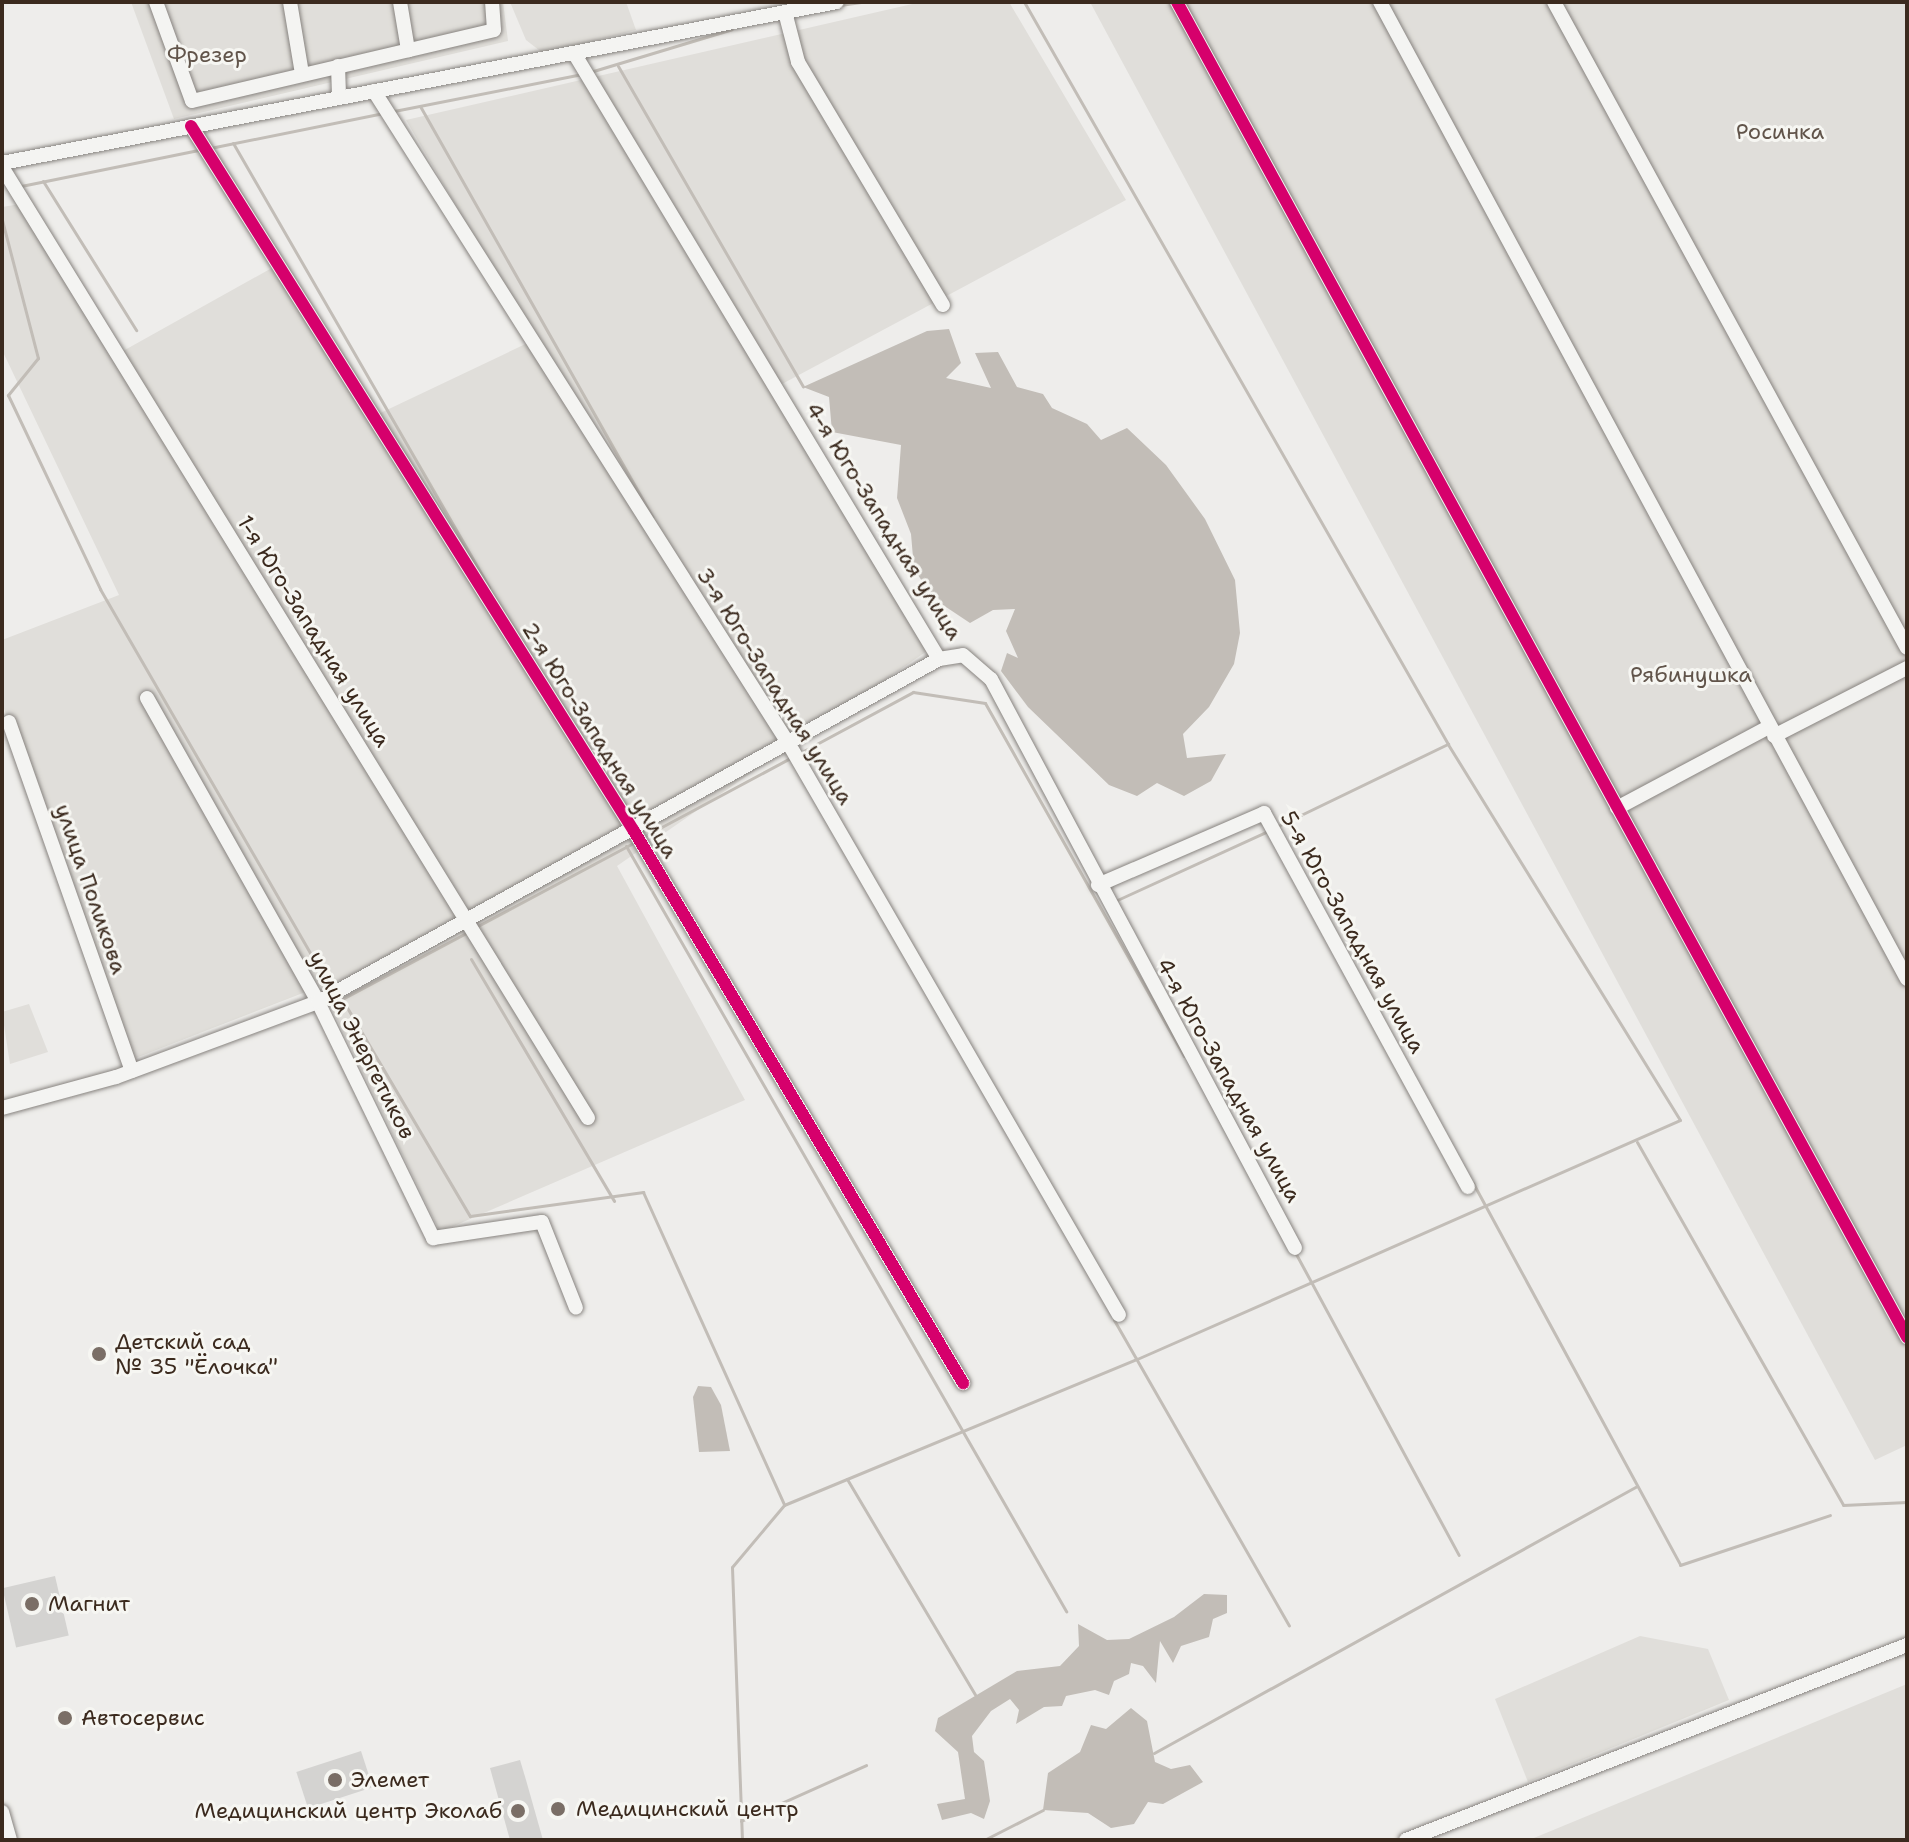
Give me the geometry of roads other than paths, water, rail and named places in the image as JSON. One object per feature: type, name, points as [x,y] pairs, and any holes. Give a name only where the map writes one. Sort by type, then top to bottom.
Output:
[{"type":"street","points":[[156,2],[192,101],[494,30],[492,2]]},
{"type":"street","points":[[290,2],[302,74]]},
{"type":"street","points":[[400,2],[408,50]]},
{"type":"street","points":[[2,165],[837,2]]},
{"type":"street","points":[[1177,2],[1907,1337]]},
{"type":"street","points":[[1380,2],[1907,979]]},
{"type":"street","points":[[1554,2],[1907,648]]},
{"type":"street","points":[[785,12],[798,62],[943,305]]},
{"type":"street","name":"4-я Юго-Западная улица","points":[[574,53],[939,659],[963,655],[991,679],[1098,885],[1295,1248]]},
{"type":"street","points":[[338,66],[339,98]]},
{"type":"street","name":"3-я Юго-Западная улица","points":[[374,91],[790,746],[1119,1315]]},
{"type":"street","name":"2-я Юго-Западная улица","points":[[191,126],[634,831],[963,1383]]},
{"type":"street","name":"1-я Юго-Западная улица","points":[[2,165],[588,1118]]},
{"type":"street","points":[[2,1108],[132,1071],[318,1002],[790,746],[939,659]]},
{"type":"street","points":[[1617,808],[1907,668]]},
{"type":"street","name":"улица Энергетиков","points":[[147,698],[318,1002],[433,1238],[542,1222],[576,1308]]},
{"type":"street","name":"улица Поликова","points":[[9,722],[132,1071]]},
{"type":"street","name":"5-я Юго-Западная улица","points":[[1098,885],[1264,813],[1468,1187]]},
{"type":"street","points":[[1406,1840],[1907,1645]]},
{"type":"street","points":[[2,1812],[10,1840]]},
{"type":"waterway","points":[[840,5],[861,2]]},
{"type":"waterway","points":[[742,1840],[732,1567],[784,1505],[1137,1359],[1680,1120],[1448,744],[1024,2]]},
{"type":"waterway","points":[[590,72],[732,29]]},
{"type":"waterway","points":[[618,66],[803,387]]},
{"type":"waterway","points":[[394,111],[583,74]]},
{"type":"waterway","points":[[420,106],[653,517]]},
{"type":"waterway","points":[[210,148],[383,113]]},
{"type":"waterway","points":[[233,143],[489,587]]},
{"type":"waterway","points":[[21,186],[198,150]]},
{"type":"waterway","points":[[43,181],[136,330]]},
{"type":"waterway","points":[[2,220],[38,358],[8,395],[100,589],[323,975]]},
{"type":"waterway","points":[[798,754],[913,692],[985,703],[1184,1056]]},
{"type":"waterway","points":[[1278,826],[1448,744]]},
{"type":"waterway","points":[[643,837],[792,757]]},
{"type":"waterway","points":[[1115,901],[1268,831]]},
{"type":"waterway","points":[[474,928],[633,843]]},
{"type":"waterway","points":[[626,846],[1066,1611]]},
{"type":"waterway","points":[[468,932],[342,999],[470,1216],[643,1192],[784,1505]]},
{"type":"waterway","points":[[471,959],[614,1201]]},
{"type":"waterway","points":[[1637,1142],[1843,1505],[1907,1502]]},
{"type":"waterway","points":[[1473,1183],[1680,1565],[1830,1515]]},
{"type":"waterway","points":[[1296,1254],[1459,1555]]},
{"type":"waterway","points":[[1114,1320],[1289,1625]]},
{"type":"waterway","points":[[847,1479],[975,1695]]},
{"type":"waterway","points":[[1154,1753],[1637,1486]]},
{"type":"waterway","points":[[741,1821],[866,1765]]},
{"type":"waterway","points":[[984,1840],[1043,1810]]},
{"type":"place","name":"Детский сад № 35 \"Ёлочка\"","points":[[99,1354]]},
{"type":"place","name":"Магнит","points":[[32,1604]]},
{"type":"place","name":"Автосервис","points":[[65,1718]]},
{"type":"place","name":"Элемет","points":[[335,1780]]},
{"type":"place","name":"Медицинский центр","points":[[558,1809]]},
{"type":"place","name":"Медицинский центр Эколаб","points":[[518,1811]]},
{"type":"park label","name":"Фрезер","points":[[207,55]]},
{"type":"park label","name":"Росинка","points":[[1780,132]]},
{"type":"park label","name":"Рябинушка","points":[[1691,675]]}]
